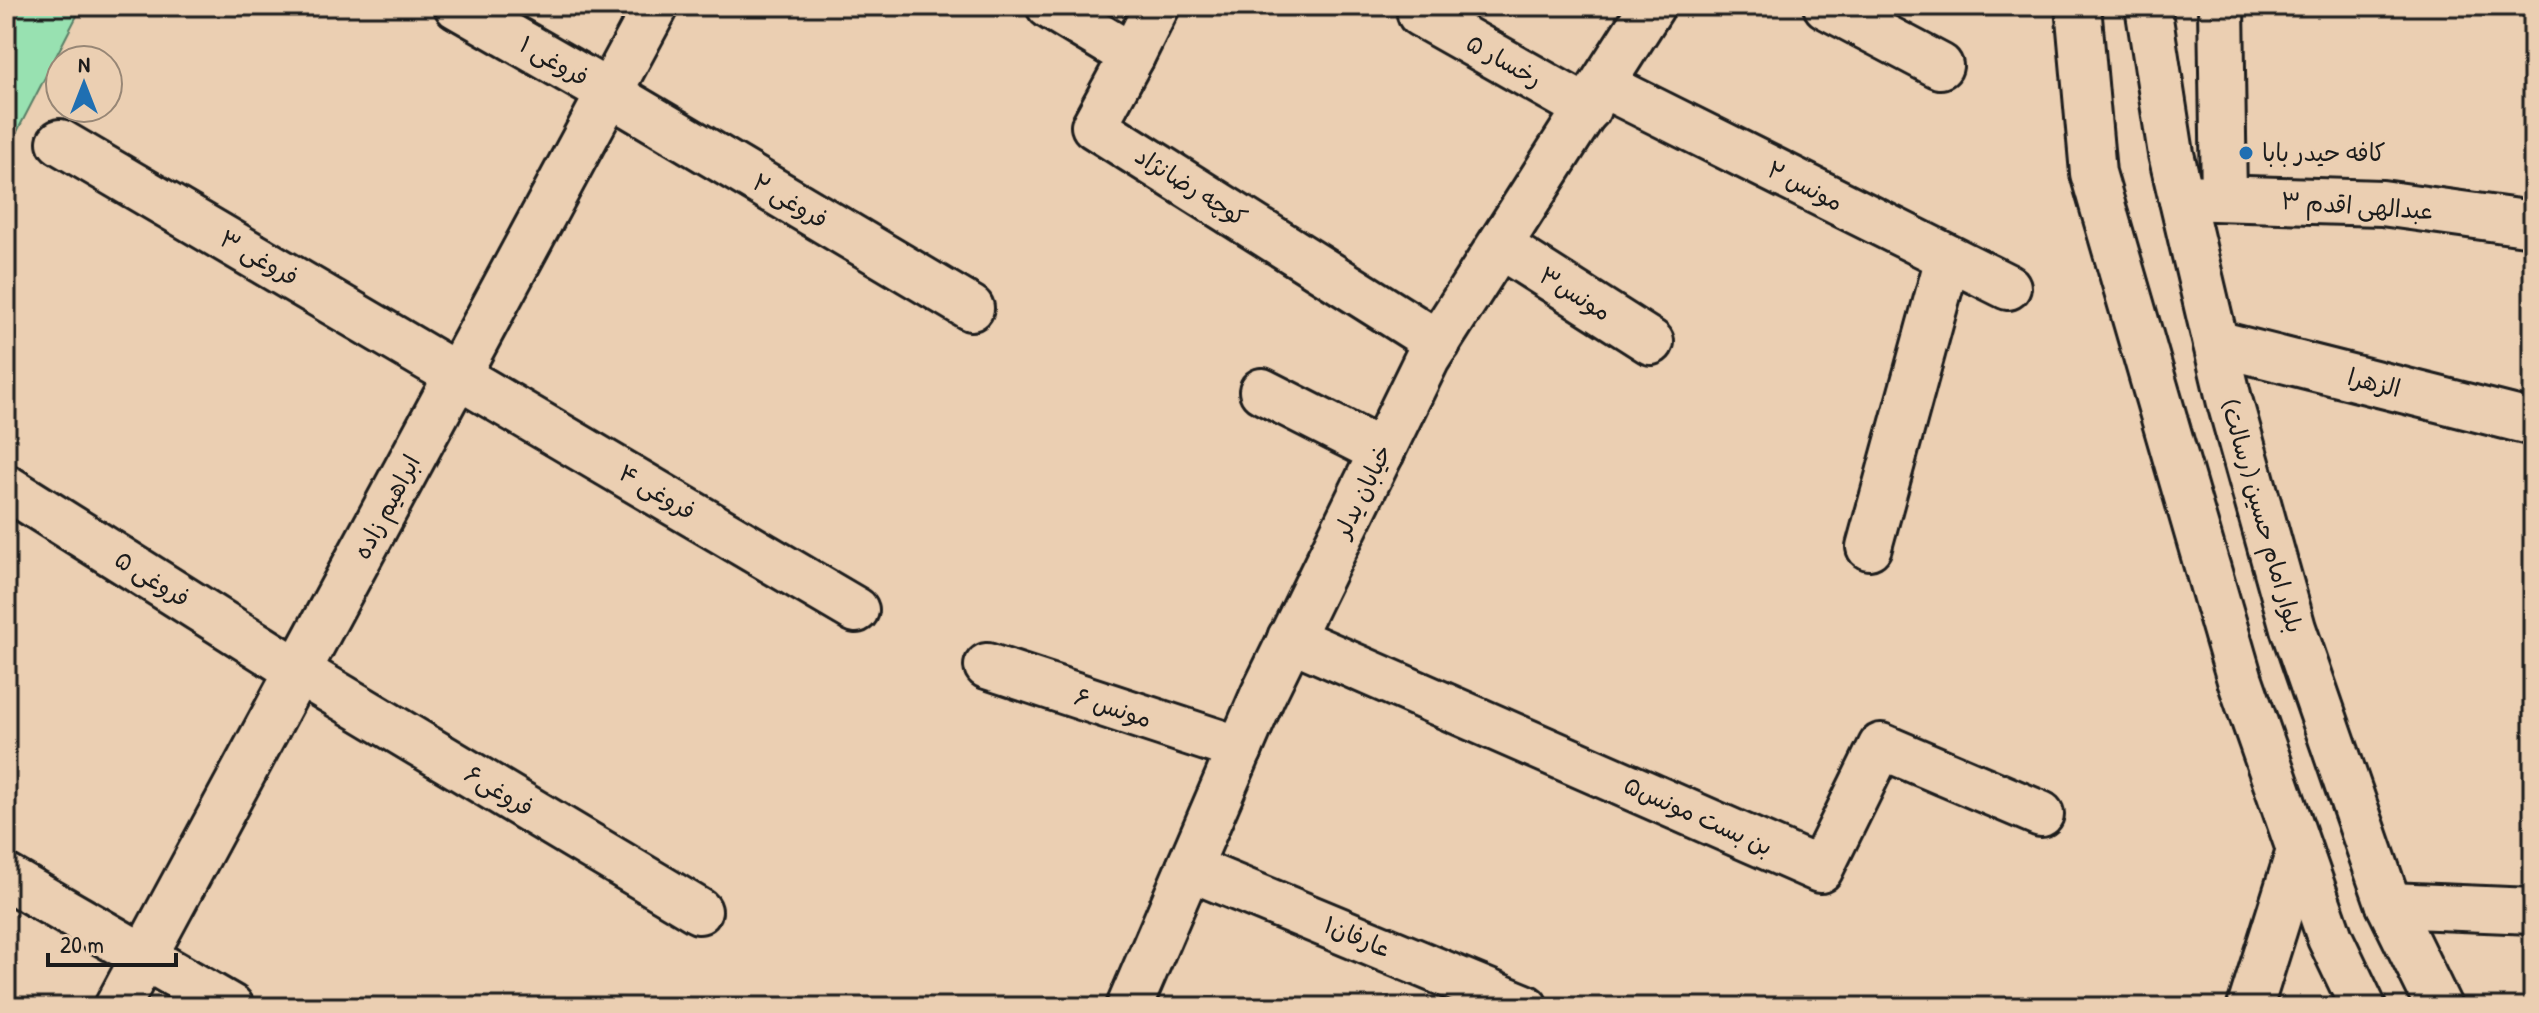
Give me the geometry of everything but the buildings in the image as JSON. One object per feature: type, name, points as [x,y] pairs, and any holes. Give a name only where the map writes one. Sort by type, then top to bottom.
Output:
[{"type":"street","name":"فروغی ۱","points":[[457,6],[609,93]]},
{"type":"street","name":"ابراهیم زاده","points":[[117,1007],[656,6]]},
{"type":"street","points":[[1049,6],[1132,56],[1157,6]]},
{"type":"street","name":"خیابان یدلر","points":[[1129,1007],[1290,638],[1427,359],[1652,6]]},
{"type":"street","points":[[1826,6],[1940,66]]},
{"type":"street","points":[[2078,6],[2093,173],[2240,680],[2330,938],[2363,1007]]},
{"type":"street","name":"بلوار امام حسین (رسالت)","points":[[2148,6],[2171,154],[2181,197],[2229,399],[2293,628],[2389,905],[2439,1007]]},
{"type":"street","points":[[2221,6],[2224,198]]},
{"type":"street","name":"رخسار ۵","points":[[1420,14],[1595,97]]},
{"type":"street","name":"کوچه رضانژاد","points":[[1132,56],[1094,126],[1438,343]]},
{"type":"street","name":"فروغی ۲","points":[[609,93],[971,308]]},
{"type":"street","name":"مونس ۲","points":[[1595,97],[2008,287]]},
{"type":"street","name":"فروغی ۳","points":[[60,142],[458,374]]},
{"type":"street","name":"عبدالهی اقدم ۳","points":[[2181,197],[2382,203],[2533,224]]},
{"type":"street","name":"مونس۳","points":[[1500,246],[1651,342]]},
{"type":"street","points":[[1869,547],[1948,258]]},
{"type":"street","name":"الزهرا","points":[[2216,343],[2533,423]]},
{"type":"street","name":"فروغی ۴","points":[[458,374],[856,610]]},
{"type":"street","points":[[1262,391],[1382,452]]},
{"type":"street","name":"فروغی ۵","points":[[6,487],[298,671]]},
{"type":"street","name":"بن بست مونس۵","points":[[1290,638],[1820,870],[1881,746],[2041,814]]},
{"type":"street","name":"مونس ۶","points":[[987,666],[1240,749]]},
{"type":"street","name":"فروغی۶","points":[[298,671],[699,911]]},
{"type":"street","points":[[2250,1007],[2299,851]]},
{"type":"street","name":"عارفان۱","points":[[1189,868],[1525,1007]]},
{"type":"street","points":[[6,877],[231,1007]]},
{"type":"street","points":[[2389,905],[2533,911]]},
{"type":"green space","points":[[6,6],[82,6],[62,44],[44,44],[44,80],[6,153]]},
{"type":"place","name":"کافه حیدر بابا","points":[[2246,153]]}]
